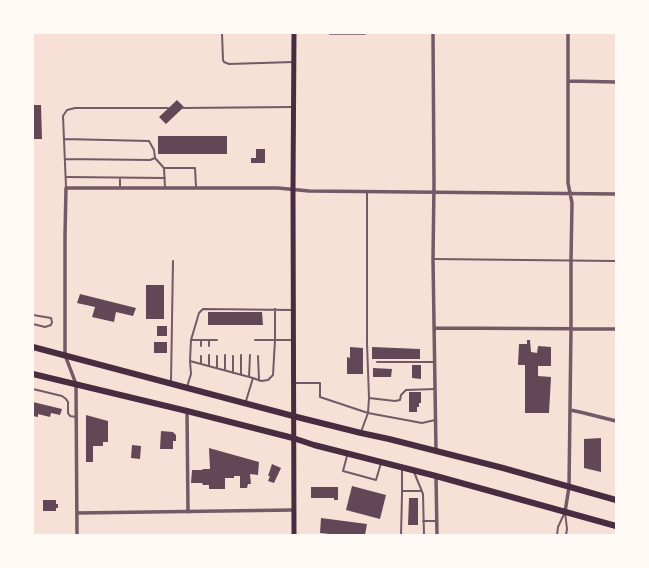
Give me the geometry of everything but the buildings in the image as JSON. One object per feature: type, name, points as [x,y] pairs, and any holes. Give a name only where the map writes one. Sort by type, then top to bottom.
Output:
[{"type":"highway","points":[[33,346],[293,416],[503,468],[616,500]]},
{"type":"highway","points":[[33,374],[293,438],[314,445],[436,476],[616,526]]},
{"type":"main road","points":[[294,33],[294,535]]},
{"type":"street","points":[[330,33],[365,33]]},
{"type":"street","points":[[433,33],[436,451]]},
{"type":"street","points":[[564,512],[569,486],[571,329],[572,204],[568,183],[568,33]]},
{"type":"street","points":[[568,81],[616,82]]},
{"type":"street","points":[[77,535],[76,384],[65,355],[66,188],[278,188],[309,191],[616,194]]},
{"type":"street","points":[[434,328],[616,329]]},
{"type":"street","points":[[570,410],[616,422]]},
{"type":"street","points":[[187,411],[188,512]]},
{"type":"street","points":[[436,476],[437,535]]},
{"type":"street","points":[[77,513],[293,510]]},
{"type":"lane","points":[[222,33],[224,62],[229,64],[294,62]]},
{"type":"lane","points":[[182,108],[294,107]]},
{"type":"lane","points":[[66,188],[63,116],[67,110],[75,108],[168,108]]},
{"type":"lane","points":[[64,139],[149,141],[154,150],[155,158],[164,168],[165,188]]},
{"type":"lane","points":[[65,159],[150,160],[155,158]]},
{"type":"lane","points":[[164,168],[195,168],[196,188]]},
{"type":"lane","points":[[66,177],[165,178]]},
{"type":"lane","points":[[120,178],[120,188]]},
{"type":"lane","points":[[361,433],[368,413],[369,398],[367,343],[367,191]]},
{"type":"lane","points":[[434,259],[616,260]]},
{"type":"lane","points":[[171,384],[173,262]]},
{"type":"lane","points":[[187,388],[192,374],[190,361],[191,340],[199,313],[203,309],[293,310]]},
{"type":"lane","points":[[190,361],[258,380],[268,380],[273,375],[276,340],[275,309]]},
{"type":"lane","points":[[33,315],[51,318],[52,322],[51,325],[45,327],[33,324]]},
{"type":"lane","points":[[191,340],[217,340]]},
{"type":"lane","points":[[201,340],[201,346]]},
{"type":"lane","points":[[209,340],[209,346]]},
{"type":"lane","points":[[258,344],[256,340],[293,340]]},
{"type":"lane","points":[[209,355],[209,366]]},
{"type":"lane","points":[[225,355],[225,371]]},
{"type":"lane","points":[[241,355],[241,375]]},
{"type":"lane","points":[[246,403],[251,378],[250,355]]},
{"type":"lane","points":[[201,356],[201,364]]},
{"type":"lane","points":[[217,356],[217,368]]},
{"type":"lane","points":[[233,356],[233,373]]},
{"type":"lane","points":[[258,356],[258,380]]},
{"type":"lane","points":[[377,362],[435,362]]},
{"type":"lane","points":[[293,383],[320,383],[320,397],[368,413],[422,423],[435,420]]},
{"type":"lane","points":[[33,389],[62,396],[68,402],[68,413],[70,416],[76,417]]},
{"type":"lane","points":[[369,398],[400,400],[401,395],[406,390],[435,389]]},
{"type":"lane","points":[[348,454],[343,471],[376,480],[381,462]]},
{"type":"lane","points":[[401,535],[402,468]]},
{"type":"lane","points":[[414,471],[423,494],[424,535]]},
{"type":"lane","points":[[402,491],[421,491]]},
{"type":"lane","points":[[557,535],[558,527],[564,512]]},
{"type":"lane","points":[[564,512],[567,529],[566,535]]},
{"type":"lane","points":[[423,521],[437,521]]}]
